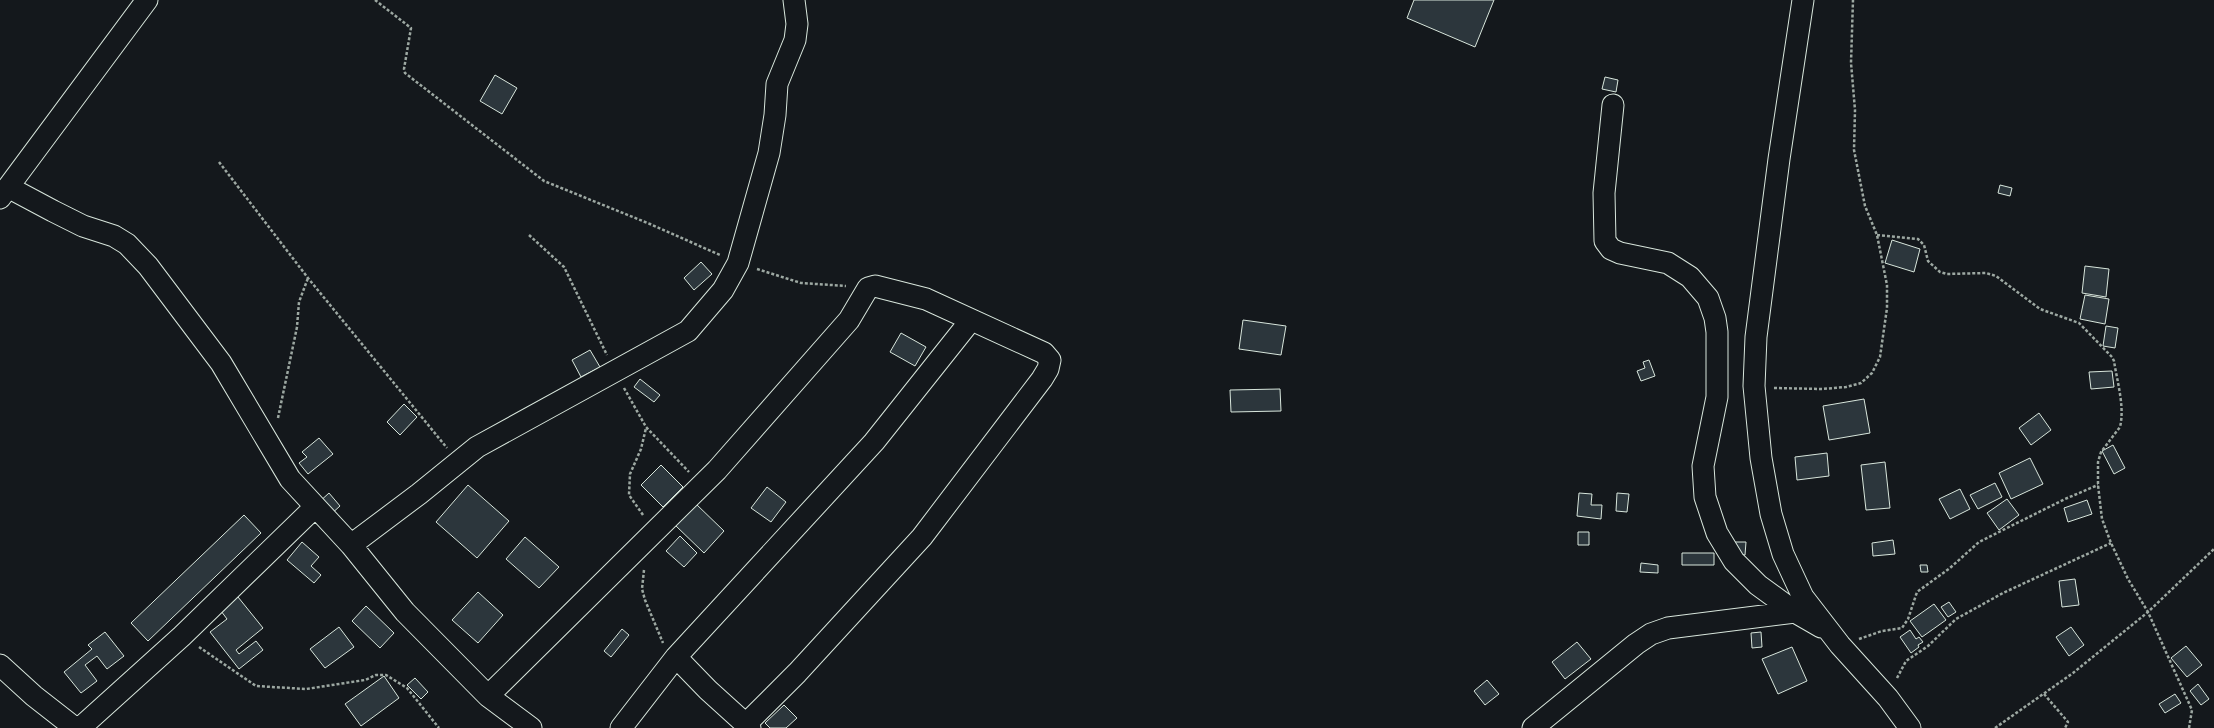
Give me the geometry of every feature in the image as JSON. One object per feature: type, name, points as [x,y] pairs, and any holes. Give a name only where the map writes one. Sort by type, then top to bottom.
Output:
[{"type":"street","points":[[147,0],[4,193],[53,211],[83,226],[114,236],[127,244],[148,266],[221,363],[272,446],[290,479],[351,545],[405,612],[488,696],[531,728]]},
{"type":"street","points":[[351,545],[477,448],[615,370],[688,331],[723,290],[738,263],[769,153],[775,115],[777,84],[795,40],[797,24],[794,0]]},
{"type":"street","points":[[1803,0],[1762,283],[1756,337],[1754,386],[1761,458],[1771,514],[1784,554],[1803,597],[1834,638],[1888,698],[1910,728]]},
{"type":"street","points":[[1613,105],[1604,193],[1605,241],[1611,249],[1620,253],[1668,264],[1690,277],[1708,298],[1715,318],[1717,332],[1717,397],[1703,466],[1705,497],[1717,533],[1734,561],[1758,585],[1834,638]]},
{"type":"street","points":[[488,696],[702,485],[849,320],[868,288],[875,286],[926,298],[1044,353],[1050,360],[1048,369],[992,447],[922,537],[748,726],[708,690],[670,665]]},
{"type":"street","points":[[621,728],[670,665],[874,442],[971,320]]},
{"type":"street","points":[[80,728],[182,636],[315,507]]},
{"type":"street","points":[[1533,728],[1636,644],[1651,634],[1668,628],[1795,612]]},
{"type":"street","points":[[0,665],[34,696],[75,728]]},
{"type":"path","points":[[375,0],[411,28],[404,69],[405,73],[544,181],[650,224],[738,263],[802,283],[868,288]]},
{"type":"path","points":[[1754,386],[1788,389],[1846,388],[1861,383],[1872,373],[1880,357],[1887,308],[1887,285],[1877,236],[1865,206],[1854,150],[1855,110],[1850,63],[1853,0]]},
{"type":"path","points":[[219,162],[308,278],[458,462]]},
{"type":"path","points":[[529,235],[564,267],[615,370],[646,427],[702,485]]},
{"type":"path","points":[[1877,236],[1918,239],[1924,245],[1928,261],[1947,274],[1986,272],[1996,276],[2040,309],[2079,322],[2112,357],[2120,397],[2121,423],[2120,427],[2101,452],[2098,462],[2098,485],[2102,519],[2110,543],[2128,579],[2148,612],[2192,710],[2189,728]]},
{"type":"path","points":[[272,446],[297,328],[300,302],[308,278]]},
{"type":"path","points":[[646,427],[641,449],[630,474],[629,495],[648,522],[648,538]]},
{"type":"path","points":[[1834,638],[1902,628],[1908,619],[1917,592],[1950,568],[1980,542],[2065,499],[2098,485]]},
{"type":"path","points":[[1888,698],[1906,661],[1928,646],[1956,619],[2004,593],[2110,543]]},
{"type":"path","points":[[1995,728],[2044,694],[2148,612],[2214,549]]},
{"type":"path","points":[[644,567],[642,589],[644,600],[663,641],[670,665]]},
{"type":"path","points":[[182,636],[256,686],[306,689],[364,680],[376,675],[386,675],[407,688],[439,728]]},
{"type":"path","points":[[2044,694],[2065,716],[2068,722],[2065,728]]},
{"type":"building","points":[[1414,0],[1494,0],[1475,47],[1407,18]]},
{"type":"building","points":[[495,75],[517,88],[502,114],[480,101]]},
{"type":"building","points":[[1605,77],[1618,80],[1616,92],[1602,89]]},
{"type":"building","points":[[2000,185],[2012,188],[2010,196],[1998,193]]},
{"type":"building","points":[[1892,240],[1920,249],[1914,272],[1885,263]]},
{"type":"building","points":[[701,262],[712,274],[694,290],[684,278]]},
{"type":"building","points":[[2085,266],[2109,269],[2106,297],[2082,293]]},
{"type":"building","points":[[2085,295],[2109,299],[2105,324],[2080,319]]},
{"type":"building","points":[[1243,320],[1286,326],[1281,355],[1239,349]]},
{"type":"building","points":[[2106,326],[2118,328],[2115,348],[2103,346]]},
{"type":"building","points":[[901,333],[926,347],[915,366],[890,352]]},
{"type":"building","points":[[590,350],[600,367],[581,377],[572,360]]},
{"type":"building","points":[[1649,360],[1655,376],[1641,381],[1637,371],[1645,368],[1643,362]]},
{"type":"building","points":[[2112,371],[2114,387],[2091,389],[2089,372]]},
{"type":"building","points":[[640,379],[660,395],[654,402],[634,387]]},
{"type":"building","points":[[1280,389],[1281,411],[1231,412],[1230,390]]},
{"type":"building","points":[[1864,399],[1870,433],[1829,440],[1823,406]]},
{"type":"building","points":[[404,404],[417,417],[400,435],[387,422]]},
{"type":"building","points":[[2039,413],[2051,430],[2031,445],[2019,428]]},
{"type":"building","points":[[319,438],[333,454],[308,474],[299,463],[307,457],[302,452]]},
{"type":"building","points":[[2113,445],[2125,468],[2114,474],[2102,451]]},
{"type":"building","points":[[1827,453],[1829,476],[1797,480],[1795,457]]},
{"type":"building","points":[[2030,458],[2043,484],[2011,499],[1999,473]]},
{"type":"building","points":[[1885,462],[1890,508],[1866,510],[1861,465]]},
{"type":"building","points":[[661,465],[683,487],[663,507],[641,485]]},
{"type":"building","points":[[1995,483],[2002,497],[1978,509],[1970,495]]},
{"type":"building","points":[[468,485],[509,521],[477,558],[436,522]]},
{"type":"building","points":[[767,487],[786,502],[771,522],[751,508]]},
{"type":"building","points":[[1960,489],[1970,509],[1950,519],[1939,499]]},
{"type":"building","points":[[329,493],[340,506],[329,516],[318,503]]},
{"type":"building","points":[[1579,493],[1592,494],[1591,505],[1602,505],[1601,519],[1577,516]]},
{"type":"building","points":[[1617,493],[1629,494],[1627,512],[1616,511]]},
{"type":"building","points":[[2007,499],[2019,515],[1999,530],[1987,513]]},
{"type":"building","points":[[2087,500],[2092,514],[2068,522],[2064,508]]},
{"type":"building","points":[[695,503],[724,531],[704,553],[675,525]]},
{"type":"building","points":[[244,515],[261,533],[148,641],[131,623]]},
{"type":"building","points":[[1578,532],[1589,532],[1589,545],[1578,545]]},
{"type":"building","points":[[680,536],[697,553],[684,567],[666,551]]},
{"type":"building","points":[[525,537],[559,567],[539,588],[506,559]]},
{"type":"building","points":[[1893,540],[1895,554],[1873,556],[1872,543]]},
{"type":"building","points":[[302,542],[319,557],[311,566],[321,575],[314,583],[287,560]]},
{"type":"building","points":[[1733,542],[1746,542],[1745,555],[1733,554]]},
{"type":"building","points":[[1682,553],[1714,553],[1714,565],[1682,565]]},
{"type":"building","points":[[1641,563],[1658,565],[1658,573],[1640,572]]},
{"type":"building","points":[[1920,565],[1927,565],[1928,572],[1921,572]]},
{"type":"building","points":[[2075,579],[2079,605],[2062,607],[2059,581]]},
{"type":"building","points":[[478,592],[503,615],[478,643],[452,620]]},
{"type":"building","points":[[238,597],[263,628],[236,650],[239,654],[256,641],[263,650],[239,669],[210,632],[227,619],[221,611]]},
{"type":"building","points":[[1949,602],[1956,612],[1948,617],[1941,607]]},
{"type":"building","points":[[1934,604],[1946,620],[1922,637],[1910,621]]},
{"type":"building","points":[[366,606],[394,633],[380,648],[352,621]]},
{"type":"building","points":[[339,627],[354,647],[325,668],[310,649]]},
{"type":"building","points":[[2071,627],[2084,645],[2069,656],[2056,637]]},
{"type":"building","points":[[622,629],[629,635],[611,657],[604,651]]},
{"type":"building","points":[[1910,630],[1916,639],[1919,637],[1923,642],[1911,653],[1900,637]]},
{"type":"building","points":[[105,632],[124,656],[107,669],[97,656],[85,665],[97,681],[81,693],[64,672],[92,649],[88,645]]},
{"type":"building","points":[[1761,632],[1762,647],[1752,648],[1751,633]]},
{"type":"building","points":[[1577,642],[1591,659],[1565,679],[1552,662]]},
{"type":"building","points":[[2186,646],[2202,665],[2187,677],[2171,658]]},
{"type":"building","points":[[1792,647],[1807,681],[1778,694],[1762,659]]},
{"type":"building","points":[[384,676],[399,698],[361,726],[345,704]]},
{"type":"building","points":[[415,678],[428,692],[421,699],[407,685]]},
{"type":"building","points":[[1487,680],[1499,694],[1485,705],[1474,691]]},
{"type":"building","points":[[2198,684],[2209,699],[2201,705],[2190,691]]},
{"type":"building","points":[[2175,694],[2181,703],[2165,713],[2159,704]]},
{"type":"building","points":[[784,705],[797,718],[786,728],[770,728],[765,723]]}]
